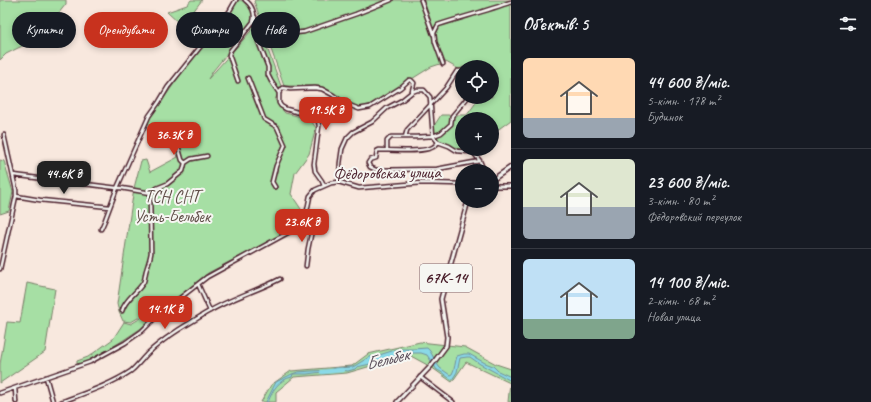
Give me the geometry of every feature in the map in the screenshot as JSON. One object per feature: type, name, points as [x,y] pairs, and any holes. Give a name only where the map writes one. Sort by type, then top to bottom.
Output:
[{"type":"main road","points":[[499,175],[511,167]]},
{"type":"main road","points":[[499,186],[511,186]]},
{"type":"main road","name":"67К-14","points":[[397,402],[431,366],[446,346],[447,337],[441,299],[466,208]]},
{"type":"street","points":[[101,229],[117,188],[149,116],[168,87],[229,12],[236,0]]},
{"type":"street","points":[[246,0],[253,12]]},
{"type":"street","points":[[300,32],[391,0]]},
{"type":"street","points":[[421,0],[434,36],[436,48],[443,64]]},
{"type":"street","points":[[434,36],[438,25],[511,2]]},
{"type":"street","points":[[238,81],[229,55],[230,51],[251,25]]},
{"type":"street","points":[[261,48],[268,67],[268,75],[279,93],[279,103],[286,109],[311,116],[318,120],[320,126],[314,164],[315,171],[324,186]]},
{"type":"street","points":[[405,137],[407,130],[430,103],[446,88],[455,74]]},
{"type":"street","points":[[248,78],[264,119],[277,127],[285,145],[276,166],[272,182],[275,187]]},
{"type":"street","points":[[279,93],[283,88],[298,90],[315,88],[322,89],[333,95],[344,104],[359,109],[370,107],[400,88],[409,80],[414,83],[412,92]]},
{"type":"street","points":[[339,182],[342,149],[353,132],[372,122],[387,108],[417,90],[424,90],[430,97],[433,136],[438,142],[457,151],[473,152],[481,164]]},
{"type":"street","points":[[387,150],[387,140],[391,137],[433,136],[441,133],[451,124],[452,116],[462,104]]},
{"type":"street","points":[[0,269],[16,196],[4,135]]},
{"type":"street","points":[[177,142],[182,160],[185,163]]},
{"type":"street","points":[[438,142],[432,148],[426,150],[379,150],[377,151],[376,158],[370,160],[368,164],[376,170],[437,169],[480,161]]},
{"type":"street","points":[[122,311],[122,308],[130,297],[143,283],[150,261],[151,193],[157,188],[167,184],[183,170],[185,163],[191,159],[207,156]]},
{"type":"street","points":[[13,176],[121,188],[151,193]]},
{"type":"street","name":"Фёдоровская улица","points":[[305,218],[310,196],[315,190],[331,183],[339,182],[359,188],[422,184],[455,184]]},
{"type":"street","points":[[16,196],[110,207]]},
{"type":"street","points":[[0,393],[90,362],[125,343],[142,331],[157,316],[207,277],[295,229],[305,218],[312,230],[306,266]]},
{"type":"street","points":[[62,402],[114,381],[132,370],[148,353],[168,337],[210,311],[280,279]]},
{"type":"street","points":[[198,284],[210,311]]},
{"type":"street","points":[[46,377],[53,402]]},
{"type":"street","points":[[420,377],[453,402]]},
{"type":"street","points":[[15,388],[16,402]]},
{"type":"green space","points":[[0,0],[66,0],[66,4],[60,12],[12,12],[12,48],[18,48],[6,54],[0,60]]},
{"type":"green space","points":[[191,0],[202,0],[193,12],[176,12],[176,20],[167,12],[187,5]]},
{"type":"green space","points":[[237,0],[247,1],[254,12],[251,12],[251,24],[243,34],[243,12],[228,12]]},
{"type":"green space","points":[[511,0],[511,120],[499,129],[499,112],[469,112],[475,104],[499,104],[499,60],[455,60],[455,67],[446,62],[431,67],[376,102],[361,108],[345,102],[320,86],[284,86],[271,48],[300,48],[300,12],[258,12],[254,1]]},
{"type":"green space","name":"ТСН СНТ Усть-Бельбек","points":[[251,31],[251,48],[267,48],[281,86],[275,100],[285,113],[301,117],[312,122],[316,128],[309,154],[295,173],[291,194],[301,209],[299,219],[290,230],[208,273],[140,329],[122,341],[89,361],[77,364],[77,361],[88,357],[113,339],[124,322],[131,324],[143,315],[131,322],[123,321],[117,304],[134,188],[141,161],[146,160],[150,172],[178,157],[164,125],[150,130],[148,121],[200,48],[232,48],[208,79],[236,48],[243,48],[243,40]]},
{"type":"green space","points":[[441,115],[455,115],[455,148],[435,138],[432,129]]},
{"type":"green space","points":[[0,160],[4,161],[13,192],[9,211],[0,214]]},
{"type":"green space","points":[[27,283],[55,289],[45,352],[0,383],[0,364],[7,322],[20,323]]},
{"type":"green space","points":[[420,342],[465,347],[496,364],[511,369],[511,402],[508,402],[510,383],[466,362],[452,382],[431,367],[409,355],[347,373],[294,377],[276,392],[276,402],[261,402],[271,385],[291,371],[352,366],[368,354]]},
{"type":"water","name":"Бельбек","points":[[427,348],[440,368],[450,375],[453,372],[457,356],[469,354],[511,377],[511,381],[470,357],[460,358],[457,372],[452,380],[437,370],[427,355],[421,353],[407,353],[348,371],[338,370],[307,374],[293,374],[292,377],[283,380],[280,383],[274,390],[268,402],[266,402],[276,382],[292,374],[298,372],[353,367],[369,357],[398,349]]},
{"type":"waterway","name":"Бельбек","points":[[322,372],[342,370]]}]
